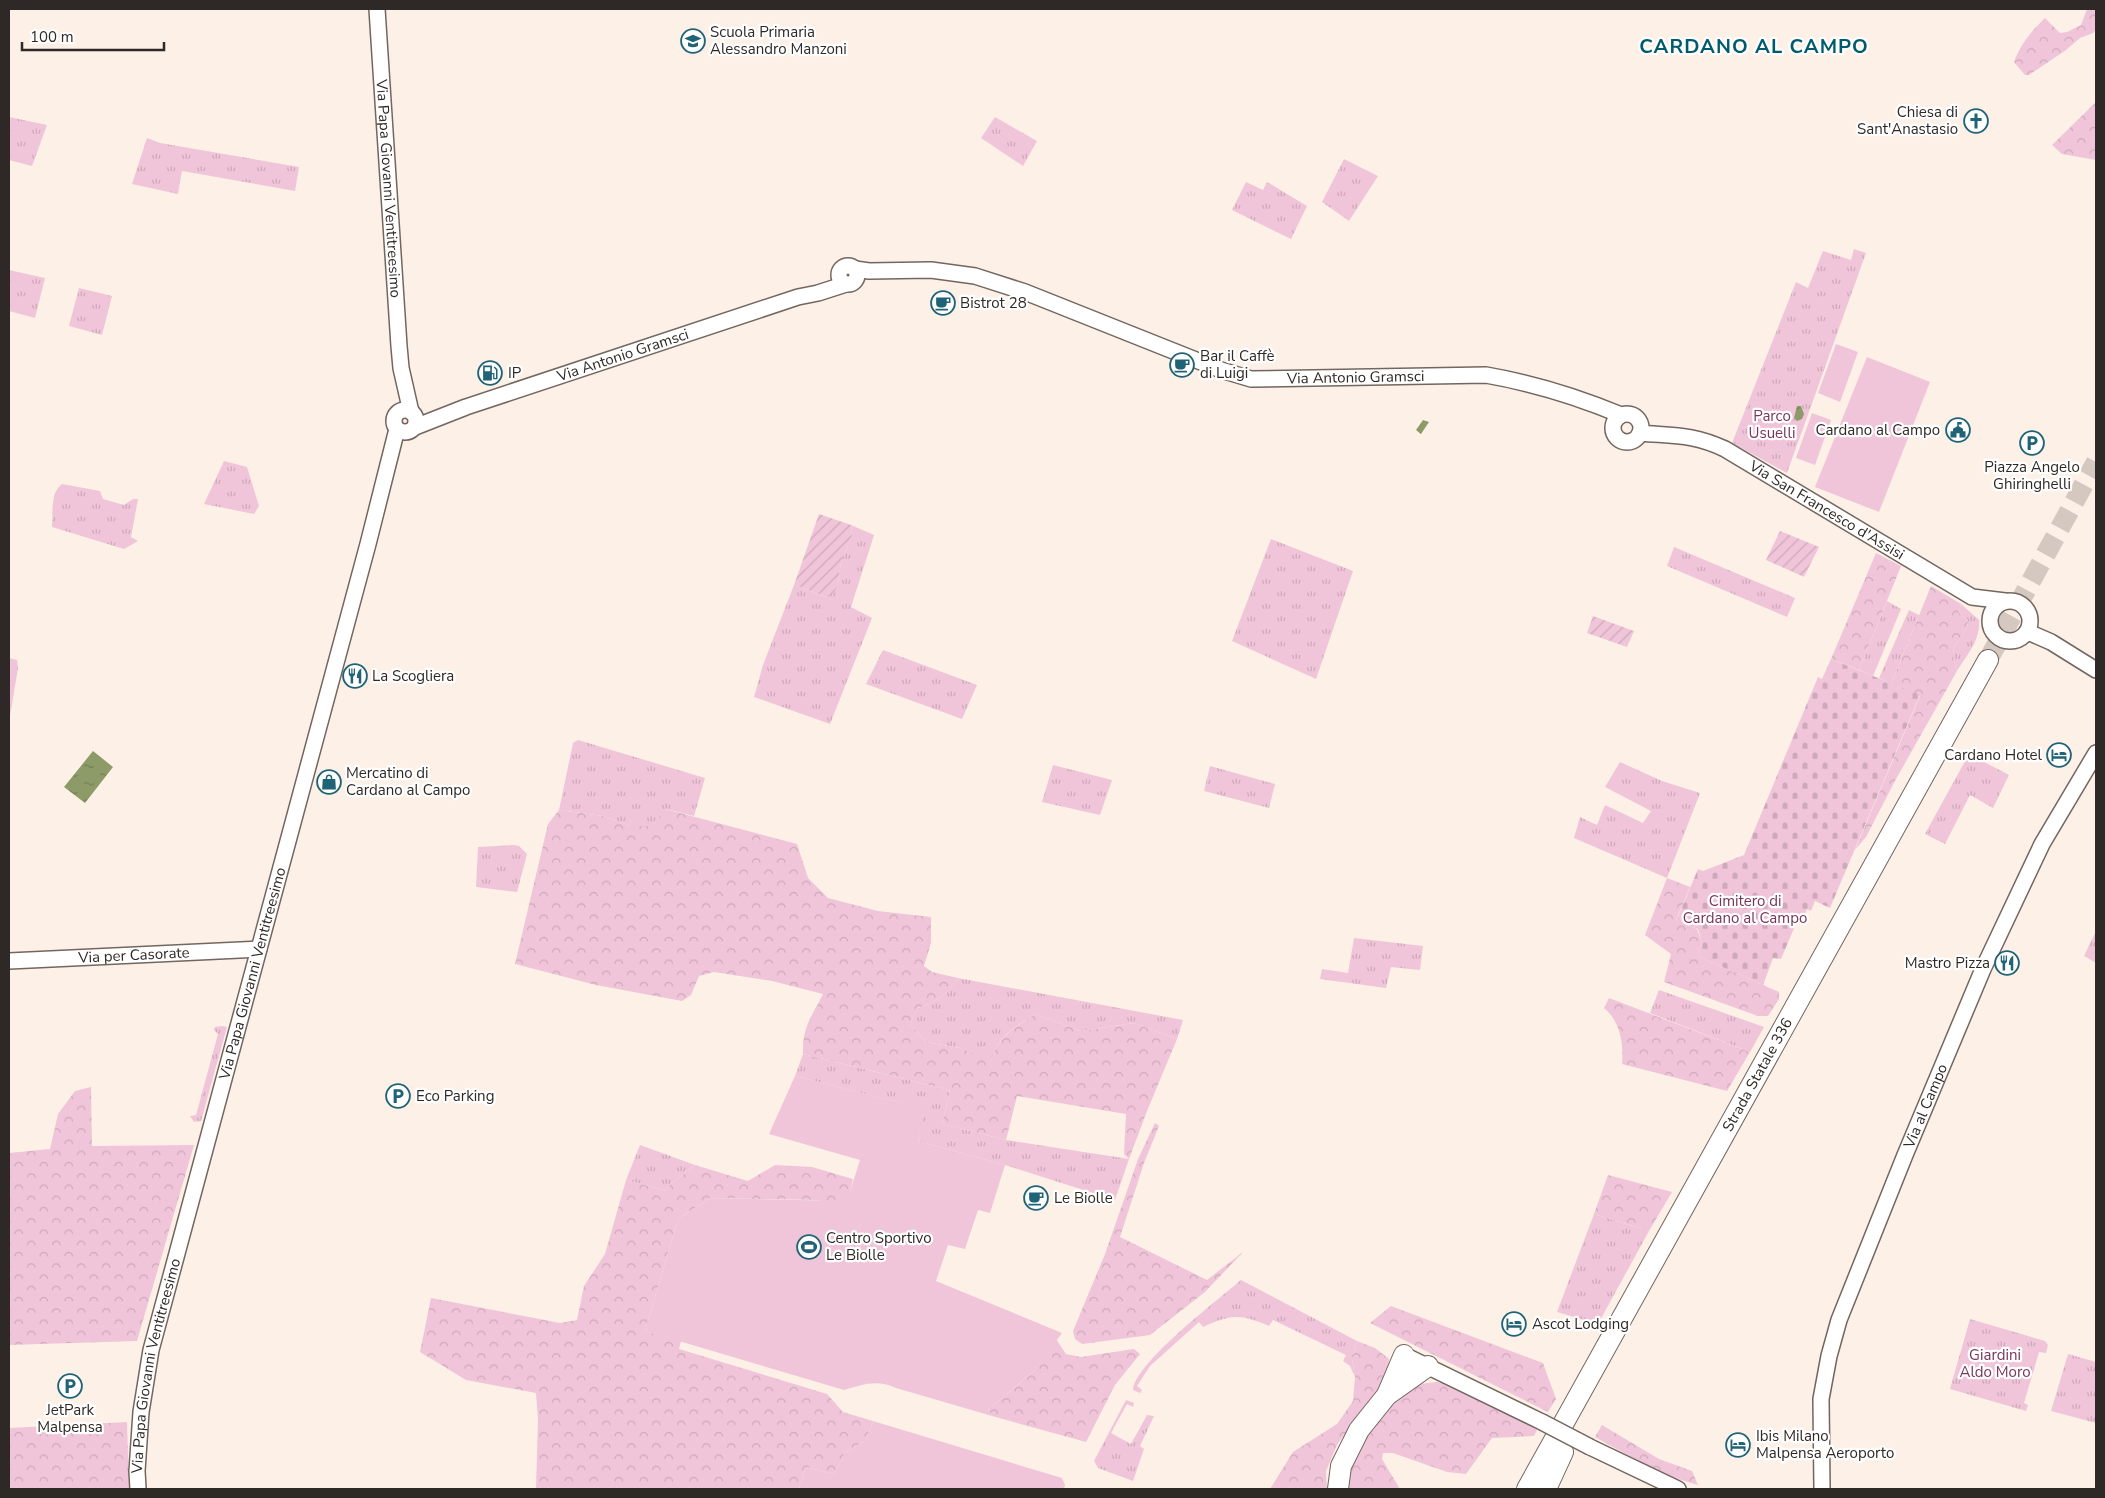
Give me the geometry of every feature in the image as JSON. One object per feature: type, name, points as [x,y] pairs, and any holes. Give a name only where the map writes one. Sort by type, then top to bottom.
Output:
[{"type":"highway","name":"Strada Statale 336","points":[[1527,1489],[1557,1449],[1993,663]]},
{"type":"highway","points":[[1387,1395],[1404,1354]]},
{"type":"highway","points":[[1338,1489],[1341,1466],[1359,1430],[1387,1395],[1428,1366]]},
{"type":"highway","name":"Strada Statale 336","points":[[1544,1489],[1557,1449]]},
{"type":"highway","points":[[1523,1489],[1557,1449]]},
{"type":"street","name":"Via Papa Giovanni Ventitreesimo","points":[[138,1489],[141,1412],[151,1350],[390,460],[408,421],[401,368],[377,9]]},
{"type":"street","name":"Via Antonio Gramsci","points":[[408,421],[448,414],[798,297],[849,276],[869,271],[946,271],[976,276],[1004,285],[1221,370],[1251,379],[1486,374],[1518,381],[1581,400],[1621,415]]},
{"type":"street","name":"Via Antonio Gramsci","points":[[1581,400],[1612,428]]},
{"type":"street","points":[[1621,415],[1633,415],[1641,429],[1631,442],[1622,442],[1615,436],[1612,428],[1615,420],[1621,415]]},
{"type":"street","name":"Via San Francesco d'Assisi","points":[[1641,429],[1677,434],[1725,448],[1972,597],[1990,621]]},
{"type":"street","name":"Via San Francesco d'Assisi","points":[[1972,597],[2005,601]]},
{"type":"street","points":[[2005,601],[2015,601],[2026,608],[2031,619],[2028,632],[2020,640],[2003,640],[1994,634],[1990,621],[1994,609],[2005,601]]},
{"type":"street","points":[[2028,632],[2051,642],[2096,670]]},
{"type":"street","name":"Via al Campo","points":[[1819,1485],[1822,1391],[1829,1356],[1842,1313],[1905,1155],[1990,953],[2042,844],[2096,753]]},
{"type":"street","name":"Via per Casorate","points":[[9,961],[259,949]]},
{"type":"street","points":[[1404,1354],[1678,1489]]},
{"type":"green space","points":[[2087,9],[2096,9],[2096,29],[2093,33],[2080,38],[2029,75],[2025,75],[2014,62],[2023,43],[2035,28],[2045,18],[2060,33],[2067,32],[2081,25]]},
{"type":"green space","points":[[2096,102],[2096,160],[2062,154],[2052,145]]},
{"type":"green space","points":[[9,117],[47,125],[32,166],[9,160]]},
{"type":"green space","points":[[995,117],[1037,141],[1023,166],[981,138]]},
{"type":"green space","points":[[147,138],[160,143],[299,167],[295,191],[182,171],[178,194],[132,184]]},
{"type":"green space","points":[[1344,159],[1378,176],[1349,221],[1322,202]]},
{"type":"green space","points":[[1246,182],[1263,190],[1267,182],[1307,206],[1291,239],[1232,210]]},
{"type":"green space","name":"Parco Usuelli","points":[[1854,249],[1866,253],[1787,473],[1732,443],[1796,282],[1808,288],[1823,251],[1851,260]]},
{"type":"green space","points":[[9,270],[45,278],[35,318],[9,311]]},
{"type":"green space","points":[[79,288],[112,296],[102,335],[69,326]]},
{"type":"green space","points":[[1836,344],[1858,352],[1840,402],[1818,393]]},
{"type":"green space","points":[[1867,357],[1930,382],[1879,512],[1815,487]]},
{"type":"green space","points":[[1812,413],[1831,420],[1815,465],[1796,458]]},
{"type":"green space","points":[[224,461],[247,467],[259,506],[254,514],[204,504]]},
{"type":"green space","points":[[62,484],[100,491],[103,499],[124,505],[133,499],[138,499],[131,537],[138,541],[124,549],[52,527],[54,498]]},
{"type":"green space","points":[[819,514],[851,525],[852,536],[841,562],[838,584],[834,593],[827,597],[794,585]]},
{"type":"green space","points":[[851,525],[874,535],[851,607],[872,618],[830,724],[754,697],[763,665],[794,585],[827,597],[838,584],[841,562],[852,536]]},
{"type":"green space","points":[[1780,531],[1819,547],[1804,577],[1766,560]]},
{"type":"green space","points":[[1271,539],[1353,571],[1316,679],[1232,641]]},
{"type":"green space","points":[[1674,547],[1795,598],[1787,617],[1667,566]]},
{"type":"green space","points":[[1876,553],[1901,566],[1859,670],[1831,659]]},
{"type":"green space","points":[[1931,586],[1961,604],[1959,613],[1968,620],[1966,629],[1954,649],[1953,656],[1957,671],[1896,779],[1866,837],[1855,850],[1920,696],[1891,684]]},
{"type":"green space","points":[[1887,601],[1901,609],[1873,676],[1859,670]]},
{"type":"green space","points":[[1961,604],[1979,620],[1979,627],[1976,640],[1957,671],[1953,656],[1954,649],[1966,629],[1968,620],[1959,613]]},
{"type":"green space","points":[[1909,610],[1919,615],[1891,684],[1879,678]]},
{"type":"green space","points":[[1593,616],[1634,631],[1627,647],[1587,633]]},
{"type":"green space","points":[[883,650],[977,685],[962,719],[866,684]]},
{"type":"green space","points":[[9,658],[17,660],[18,668],[9,722]]},
{"type":"green space","name":"Cimitero di Cardano al Campo","points":[[1831,659],[1920,695],[1830,908],[1815,901],[1811,911],[1807,909],[1805,914],[1800,914],[1781,959],[1773,958],[1763,985],[1697,956],[1702,943],[1698,929],[1676,921],[1698,869],[1703,871],[1744,855],[1818,677],[1822,679]]},
{"type":"green space","points":[[578,740],[705,778],[694,816],[666,809],[653,826],[631,826],[603,816],[559,810],[573,743]]},
{"type":"green space","points":[[1969,754],[2009,775],[1993,808],[1970,795],[1945,844],[1925,834]]},
{"type":"green space","points":[[1620,762],[1662,781],[1700,793],[1667,878],[1574,838],[1580,817],[1597,825],[1605,805],[1643,823],[1651,811],[1605,787]]},
{"type":"green space","points":[[1053,765],[1112,780],[1100,815],[1042,802]]},
{"type":"green space","points":[[1210,766],[1275,784],[1269,808],[1204,791]]},
{"type":"green space","points":[[665,809],[797,844],[808,878],[828,898],[878,911],[931,917],[931,943],[924,966],[932,972],[958,978],[941,997],[918,1008],[910,1024],[926,1042],[960,1048],[991,1061],[1002,1039],[1035,1014],[1081,1031],[1134,1023],[1177,1039],[1129,1159],[1124,1154],[1126,1114],[1017,1096],[1006,1140],[942,1124],[950,1090],[803,1054],[806,1029],[823,994],[772,981],[714,972],[699,976],[691,995],[682,1001],[596,985],[515,964],[548,824],[559,810],[603,816],[631,826],[653,826]]},
{"type":"green space","points":[[519,846],[527,854],[517,892],[476,887],[478,847]]},
{"type":"green space","points":[[1667,878],[1690,887],[1676,920],[1697,929],[1702,943],[1697,956],[1779,992],[1779,999],[1768,1016],[1758,1016],[1664,982],[1671,954],[1645,935]]},
{"type":"green space","points":[[2096,931],[2096,963],[2084,956]]},
{"type":"green space","points":[[1354,938],[1423,946],[1420,970],[1391,967],[1386,988],[1320,979],[1322,969],[1348,973]]},
{"type":"green space","points":[[958,978],[1183,1020],[1177,1039],[1134,1023],[1081,1031],[1035,1014],[1014,1028],[1002,1039],[991,1062],[960,1048],[926,1042],[910,1024],[918,1008],[941,997]]},
{"type":"green space","points":[[1659,990],[1764,1027],[1750,1052],[1650,1013]]},
{"type":"green space","points":[[1609,998],[1750,1052],[1727,1091],[1622,1064],[1620,1033],[1614,1019],[1604,1008]]},
{"type":"green space","points":[[215,1027],[227,1027],[201,1121],[194,1122],[190,1116],[196,1115],[218,1034],[214,1030]]},
{"type":"green space","points":[[803,1054],[950,1090],[942,1124],[1006,1140],[1129,1159],[1115,1200],[1005,1165],[918,1141],[924,1109],[795,1076]]},
{"type":"green space","name":"Centro Sportivo Le Biolle","points":[[795,1076],[925,1109],[918,1141],[1005,1165],[990,1213],[978,1210],[965,1249],[948,1245],[936,1281],[1062,1333],[1036,1369],[988,1410],[992,1416],[889,1385],[876,1383],[844,1390],[645,1331],[678,1219],[710,1198],[847,1201],[860,1160],[769,1134]]},
{"type":"green space","points":[[91,1087],[92,1146],[194,1145],[137,1341],[9,1345],[9,1153],[50,1149],[58,1114],[75,1091]]},
{"type":"green space","points":[[1155,1123],[1159,1126],[1144,1163],[1120,1237],[1207,1280],[1243,1252],[1205,1292],[1150,1335],[1082,1344],[1075,1339],[1073,1331],[1105,1254],[1138,1159]]},
{"type":"green space","points":[[640,1145],[695,1165],[664,1190],[626,1180]]},
{"type":"green space","points":[[695,1165],[748,1181],[775,1165],[812,1167],[853,1179],[849,1196],[867,1208],[816,1200],[710,1198],[678,1219],[645,1331],[681,1341],[679,1349],[827,1394],[843,1412],[873,1421],[866,1440],[845,1453],[834,1474],[806,1467],[799,1489],[536,1489],[538,1419],[536,1393],[466,1380],[420,1352],[431,1298],[560,1323],[577,1320],[584,1286],[605,1254],[626,1180],[664,1190]]},
{"type":"green space","points":[[1608,1175],[1672,1192],[1649,1231],[1594,1214]]},
{"type":"green space","points":[[1594,1214],[1649,1231],[1598,1324],[1557,1312]]},
{"type":"green space","points":[[1241,1280],[1357,1341],[1352,1359],[1355,1377],[1350,1366],[1343,1361],[1346,1355],[1273,1320],[1269,1326],[1251,1319],[1236,1317],[1203,1327],[1199,1322],[1150,1366],[1137,1386],[1142,1390],[1140,1393],[1133,1390],[1137,1378],[1147,1364],[1179,1332]]},
{"type":"green space","points":[[1391,1306],[1543,1363],[1556,1399],[1548,1412],[1370,1323]]},
{"type":"green space","name":"Giardini Aldo Moro","points":[[1970,1319],[2045,1341],[2048,1345],[2046,1353],[2039,1352],[2024,1403],[2028,1405],[2026,1411],[1950,1389]]},
{"type":"green space","points":[[1056,1339],[1066,1354],[1081,1357],[1134,1349],[1140,1354],[1115,1385],[1086,1442],[992,1416],[988,1410],[1035,1370]]},
{"type":"green space","points":[[1357,1341],[1375,1348],[1389,1359],[1388,1372],[1385,1384],[1358,1415],[1337,1445],[1326,1471],[1327,1489],[1270,1489],[1293,1452],[1337,1424],[1353,1401],[1355,1377],[1352,1359]]},
{"type":"green space","points":[[2068,1354],[2096,1362],[2096,1423],[2051,1411]]},
{"type":"green space","points":[[1444,1383],[1538,1428],[1534,1436],[1492,1438],[1466,1474],[1447,1472],[1393,1453],[1383,1453],[1382,1459],[1400,1489],[1348,1489],[1347,1477],[1357,1448],[1394,1399],[1419,1384]]},
{"type":"green space","points":[[1126,1400],[1134,1403],[1133,1407],[1127,1404],[1111,1433],[1131,1444],[1147,1415],[1154,1416],[1140,1446],[1144,1449],[1133,1481],[1098,1468],[1094,1461]]},
{"type":"green space","points":[[873,1421],[1062,1478],[1065,1485],[1064,1489],[799,1489],[806,1467],[834,1474],[845,1453],[866,1440]]},
{"type":"green space","points":[[127,1422],[129,1489],[9,1489],[9,1428]]},
{"type":"green space","points":[[1602,1425],[1659,1459],[1692,1471],[1698,1485],[1662,1474],[1595,1437]]},
{"type":"water","points":[[1797,406],[1801,406],[1804,414],[1802,419],[1797,421],[1794,418]]},
{"type":"water","points":[[1423,420],[1429,422],[1421,434],[1416,430]]},
{"type":"water","points":[[93,751],[113,767],[85,803],[64,787]]},
{"type":"tunnel","points":[[1988,660],[2096,462]]},
{"type":"place","name":"Scuola Primaria Alessandro Manzoni","points":[[693,41]]},
{"type":"place","name":"Chiesa di Sant'Anastasio","points":[[1976,121]]},
{"type":"place","name":"Bistrot 28","points":[[943,303]]},
{"type":"place","name":"Bar il Caffè di Luigi","points":[[1182,365]]},
{"type":"place","name":"IP","points":[[490,373]]},
{"type":"place","name":"Cardano al Campo","points":[[1958,430]]},
{"type":"place","name":"Piazza Angelo Ghiringhelli","points":[[2032,443]]},
{"type":"place","name":"La Scogliera","points":[[355,676]]},
{"type":"place","name":"Cardano Hotel","points":[[2059,755]]},
{"type":"place","name":"Mercatino di Cardano al Campo","points":[[329,782]]},
{"type":"place","name":"Mastro Pizza","points":[[2007,963]]},
{"type":"place","name":"Eco Parking","points":[[398,1096]]},
{"type":"place","name":"Le Biolle","points":[[1036,1198]]},
{"type":"place","name":"Centro Sportivo Le Biolle","points":[[809,1247]]},
{"type":"place","name":"Ascot Lodging","points":[[1514,1324]]},
{"type":"place","name":"JetPark Malpensa","points":[[70,1386]]},
{"type":"place","name":"Ibis Milano Malpensa Aeroporto","points":[[1738,1445]]},
{"type":"district","name":"CARDANO AL CAMPO","points":[[1754,46]]}]
